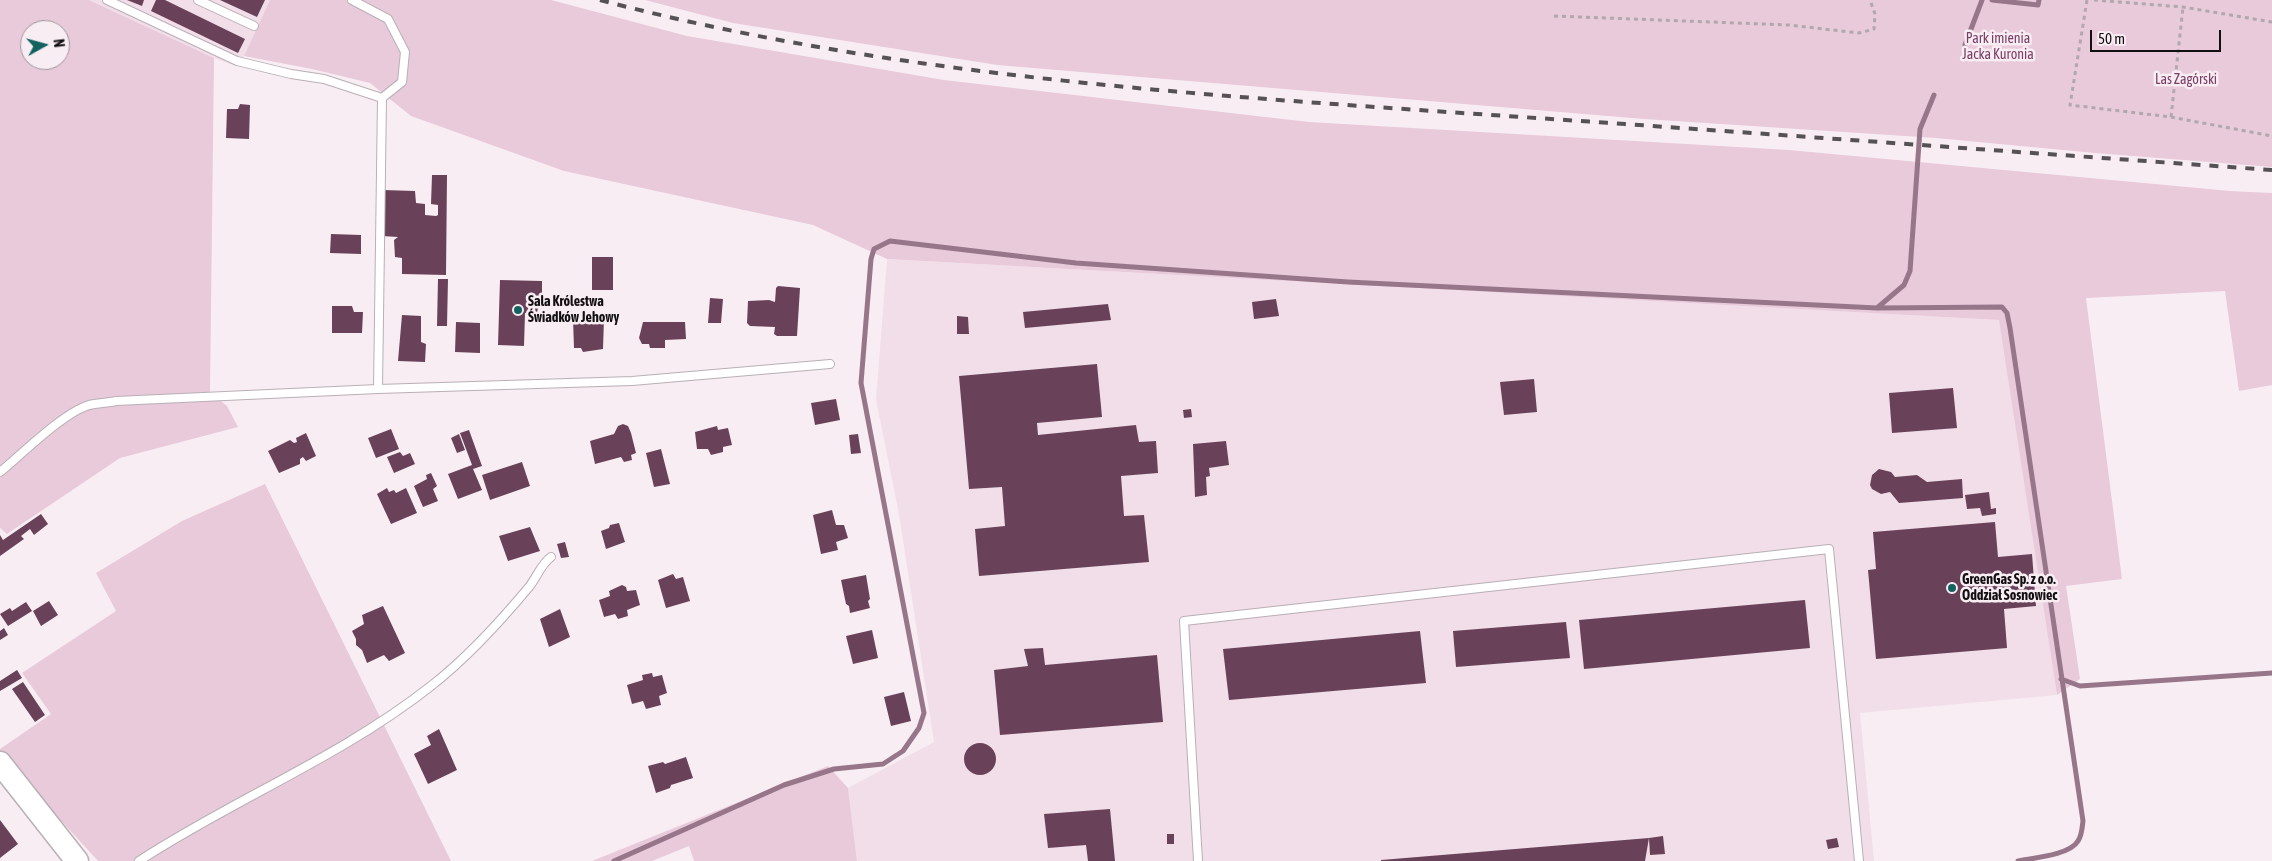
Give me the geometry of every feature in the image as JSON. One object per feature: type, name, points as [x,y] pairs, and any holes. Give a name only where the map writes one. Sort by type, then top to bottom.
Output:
[{"type":"street","points":[[0,763],[77,861]]},
{"type":"lane","points":[[107,0],[237,61],[291,74],[324,79],[382,98]]},
{"type":"lane","points":[[198,0],[254,26]]},
{"type":"lane","points":[[352,0],[388,19],[405,52],[402,82],[382,98]]},
{"type":"lane","points":[[378,389],[382,98]]},
{"type":"lane","points":[[0,472],[64,419],[89,406],[116,401],[378,389],[632,381],[830,364]]},
{"type":"lane","points":[[1198,861],[1184,621],[1829,549],[1859,861]]},
{"type":"lane","points":[[139,861],[359,736],[430,687],[466,656],[530,585],[546,561],[552,557]]},
{"type":"path","points":[[1554,16],[1789,25],[1859,33],[1874,29],[1875,14],[1870,0]]},
{"type":"path","points":[[2087,0],[2070,105],[2171,117],[2272,136]]},
{"type":"path","points":[[2094,0],[2183,7],[2272,22]]},
{"type":"path","points":[[2171,117],[2183,7]]},
{"type":"shaded area","points":[[89,0],[270,0],[244,56],[236,66],[214,58]]},
{"type":"shaded area","points":[[887,259],[2000,320],[2057,695],[1860,713],[1874,861],[857,861],[848,788],[934,742],[899,514],[876,400]]},
{"type":"green space","points":[[0,0],[89,0],[214,58],[210,392],[227,406],[238,427],[120,458],[7,534],[0,528]]},
{"type":"green space","points":[[270,0],[551,0],[687,36],[944,80],[1309,122],[1789,150],[2230,191],[2272,193],[2272,385],[2239,391],[2225,291],[2086,298],[2122,579],[2066,586],[2080,679],[2057,695],[1999,320],[887,259],[813,225],[564,171],[411,116],[370,83],[312,69],[244,56]]},
{"type":"green space","name":"Las Zagórski","points":[[645,0],[2272,0],[2272,167],[1936,138],[1644,119],[997,65],[733,23]]},
{"type":"green space","points":[[265,484],[451,861],[98,861],[0,754],[0,749],[51,714],[22,673],[116,611],[96,573],[182,521]]},
{"type":"green space","points":[[828,766],[848,788],[857,861],[694,861],[689,846],[652,861],[592,861]]},
{"type":"building","points":[[127,0],[144,0],[142,6]]},
{"type":"building","points":[[156,0],[165,0],[245,39],[238,53],[151,11]]},
{"type":"building","points":[[220,0],[265,0],[257,17]]},
{"type":"building","points":[[240,104],[250,105],[249,139],[226,138],[227,109],[238,109]]},
{"type":"building","points":[[432,175],[447,175],[446,275],[402,274],[402,258],[395,257],[394,240],[398,237],[382,236],[383,190],[415,191],[416,203],[425,204],[425,215],[436,216],[438,215],[438,205],[431,204]]},
{"type":"building","points":[[331,234],[361,235],[361,254],[330,253]]},
{"type":"building","points":[[592,257],[613,257],[613,290],[592,290]]},
{"type":"building","points":[[438,279],[448,279],[447,326],[437,326]]},
{"type":"building","name":"Sala Królestwa Świadków Jehowy","points":[[500,280],[542,281],[542,307],[538,307],[537,314],[525,313],[524,346],[498,345]]},
{"type":"building","points":[[778,286],[800,288],[797,336],[777,336],[774,334],[775,327],[750,326],[747,323],[748,301],[769,300],[775,302],[776,288]]},
{"type":"building","points":[[710,298],[723,299],[721,323],[708,323]]},
{"type":"building","points":[[1276,299],[1279,316],[1254,319],[1252,302]]},
{"type":"building","points":[[1108,304],[1111,320],[1025,328],[1023,312]]},
{"type":"building","points":[[332,306],[352,306],[354,312],[363,312],[362,333],[332,333]]},
{"type":"building","points":[[402,315],[421,316],[421,342],[426,344],[425,362],[398,361]]},
{"type":"building","points":[[957,316],[968,317],[969,334],[957,334]]},
{"type":"building","points":[[604,318],[603,349],[583,352],[581,348],[574,348],[573,319]]},
{"type":"building","points":[[456,322],[480,323],[480,353],[455,352]]},
{"type":"building","points":[[643,322],[685,322],[686,339],[665,340],[665,348],[650,348],[649,344],[642,344],[639,338]]},
{"type":"building","points":[[1097,364],[1102,417],[1037,423],[1038,435],[1136,425],[1139,442],[1156,441],[1158,473],[1121,476],[1124,516],[1144,515],[1149,562],[979,576],[975,529],[1005,526],[1002,487],[969,489],[959,376]]},
{"type":"building","points":[[1534,379],[1537,412],[1504,415],[1500,382]]},
{"type":"building","points":[[1953,388],[1957,428],[1892,433],[1889,393]]},
{"type":"building","points":[[836,399],[840,420],[815,425],[811,403]]},
{"type":"building","points":[[1191,409],[1192,417],[1184,418],[1183,410]]},
{"type":"building","points":[[623,424],[628,426],[636,453],[631,455],[632,460],[624,462],[621,457],[595,464],[590,441],[614,434],[618,426]]},
{"type":"building","points":[[717,426],[718,430],[728,428],[732,445],[723,447],[723,452],[711,455],[708,449],[697,449],[695,432]]},
{"type":"building","points":[[391,429],[399,449],[376,458],[368,438]]},
{"type":"building","points":[[469,430],[482,466],[473,469],[482,490],[458,499],[448,474],[472,465],[460,433]]},
{"type":"building","points":[[306,433],[316,456],[306,461],[303,457],[300,459],[300,464],[279,473],[268,451],[290,440],[294,443],[297,442],[296,438]]},
{"type":"building","points":[[459,434],[465,450],[457,453],[451,438]]},
{"type":"building","points":[[858,434],[861,453],[851,454],[849,435]]},
{"type":"building","points":[[1226,441],[1229,465],[1209,468],[1210,476],[1206,477],[1207,495],[1195,497],[1193,444]]},
{"type":"building","points":[[661,449],[670,484],[654,487],[646,453]]},
{"type":"building","points":[[400,452],[403,456],[410,453],[415,464],[394,473],[387,457]]},
{"type":"building","points":[[522,462],[530,486],[490,500],[482,475]]},
{"type":"building","points":[[1879,469],[1891,472],[1895,477],[1917,475],[1927,482],[1962,479],[1963,498],[1899,503],[1890,492],[1881,494],[1872,489],[1870,485],[1872,475]]},
{"type":"building","points":[[431,473],[437,486],[433,489],[438,501],[423,507],[414,486],[427,479],[426,475]]},
{"type":"building","points":[[387,488],[389,492],[394,490],[396,493],[406,488],[417,513],[391,524],[377,494]]},
{"type":"building","points":[[1989,492],[1991,509],[1996,508],[1996,514],[1982,516],[1980,508],[1967,509],[1965,495]]},
{"type":"building","points":[[832,510],[836,525],[844,525],[848,538],[836,542],[838,550],[821,554],[813,515]]},
{"type":"building","points":[[41,514],[48,524],[34,535],[30,529],[21,536],[24,539],[0,556],[0,535],[3,540]]},
{"type":"building","name":"GreenGas Sp. z o.o. Oddział Sosnowiec","points":[[1995,522],[1998,557],[2032,554],[2036,606],[2004,609],[2007,648],[1876,659],[1868,570],[1876,569],[1873,532]]},
{"type":"building","points":[[619,523],[625,542],[606,549],[601,531],[609,528],[610,525]]},
{"type":"building","points":[[530,527],[540,551],[508,561],[499,536]]},
{"type":"building","points":[[565,542],[569,557],[561,558],[557,544]]},
{"type":"building","points":[[673,574],[676,579],[683,577],[690,601],[666,608],[658,580]]},
{"type":"building","points":[[866,575],[870,608],[850,613],[841,580]]},
{"type":"building","points":[[622,585],[626,587],[627,591],[636,590],[640,605],[627,610],[628,616],[618,619],[615,614],[604,617],[599,600],[610,596],[609,591]]},
{"type":"building","points":[[1805,600],[1810,648],[1584,669],[1579,620]]},
{"type":"building","points":[[49,601],[58,615],[41,626],[33,611]]},
{"type":"building","points":[[26,602],[32,611],[8,626],[0,614],[10,608],[12,611]]},
{"type":"building","points":[[383,606],[405,653],[389,661],[384,655],[367,663],[362,650],[356,645],[356,639],[352,631],[364,624],[362,615]]},
{"type":"building","points":[[560,609],[570,637],[549,647],[540,619]]},
{"type":"building","points":[[1566,622],[1570,658],[1456,667],[1453,631]]},
{"type":"building","points":[[4,628],[8,635],[0,640],[0,631]]},
{"type":"building","points":[[872,630],[878,658],[853,664],[846,636]]},
{"type":"building","points":[[1420,631],[1426,683],[1229,700],[1223,649]]},
{"type":"building","points":[[1043,648],[1045,665],[1157,655],[1163,722],[1000,735],[994,670],[1028,666],[1024,649]]},
{"type":"building","points":[[17,670],[22,678],[0,691],[0,681]]},
{"type":"building","points":[[652,673],[653,677],[662,675],[667,693],[659,696],[661,705],[646,709],[643,701],[632,704],[627,685],[643,680],[642,675]]},
{"type":"building","points":[[23,682],[45,715],[35,722],[12,689]]},
{"type":"building","points":[[904,692],[911,721],[891,726],[884,697]]},
{"type":"building","points":[[439,729],[457,770],[428,784],[414,754],[431,745],[427,736]]},
{"type":"building","points":[[980,743],[986,744],[991,748],[995,753],[995,765],[991,770],[986,774],[980,775],[974,774],[969,770],[965,765],[964,759],[965,753],[969,748],[974,744]]},
{"type":"building","points":[[686,757],[693,778],[671,785],[670,788],[656,793],[648,766],[663,762],[665,764]]},
{"type":"building","points":[[1110,809],[1115,861],[1088,861],[1086,845],[1048,848],[1044,814]]},
{"type":"building","points":[[0,820],[18,844],[0,858]]},
{"type":"building","points":[[1167,834],[1174,834],[1174,844],[1167,844]]},
{"type":"building","points":[[1663,836],[1665,854],[1650,855],[1649,838]]},
{"type":"building","points":[[1649,838],[1645,861],[1381,861],[1381,860]]},
{"type":"building","points":[[1837,838],[1839,847],[1828,849],[1826,840]]},
{"type":"waterway","points":[[1965,45],[1982,0]]},
{"type":"waterway","points":[[1992,0],[2038,5],[2039,0]]},
{"type":"waterway","points":[[1877,308],[1904,285],[1910,271],[1920,129],[1934,95]]},
{"type":"waterway","points":[[614,861],[784,785],[834,769],[883,764],[903,751],[919,728],[924,713],[861,383],[871,259],[874,249],[890,241],[1076,263],[1348,282],[1877,308],[2002,307],[2007,313],[2010,328],[2083,821],[2082,831],[2074,846],[2059,853],[2018,861]]},
{"type":"waterway","points":[[2061,679],[2080,686],[2272,673]]},
{"type":"railway","points":[[600,0],[706,25],[813,46],[920,63],[1028,77],[1245,97],[2272,170]]},
{"type":"place","name":"Sala Królestwa Świadków Jehowy","points":[[518,310]]},
{"type":"place","name":"GreenGas Sp. z o.o. Oddział Sosnowiec","points":[[1952,588]]},
{"type":"park label","name":"Park imienia Jacka Kuronia","points":[[1998,48]]}]
